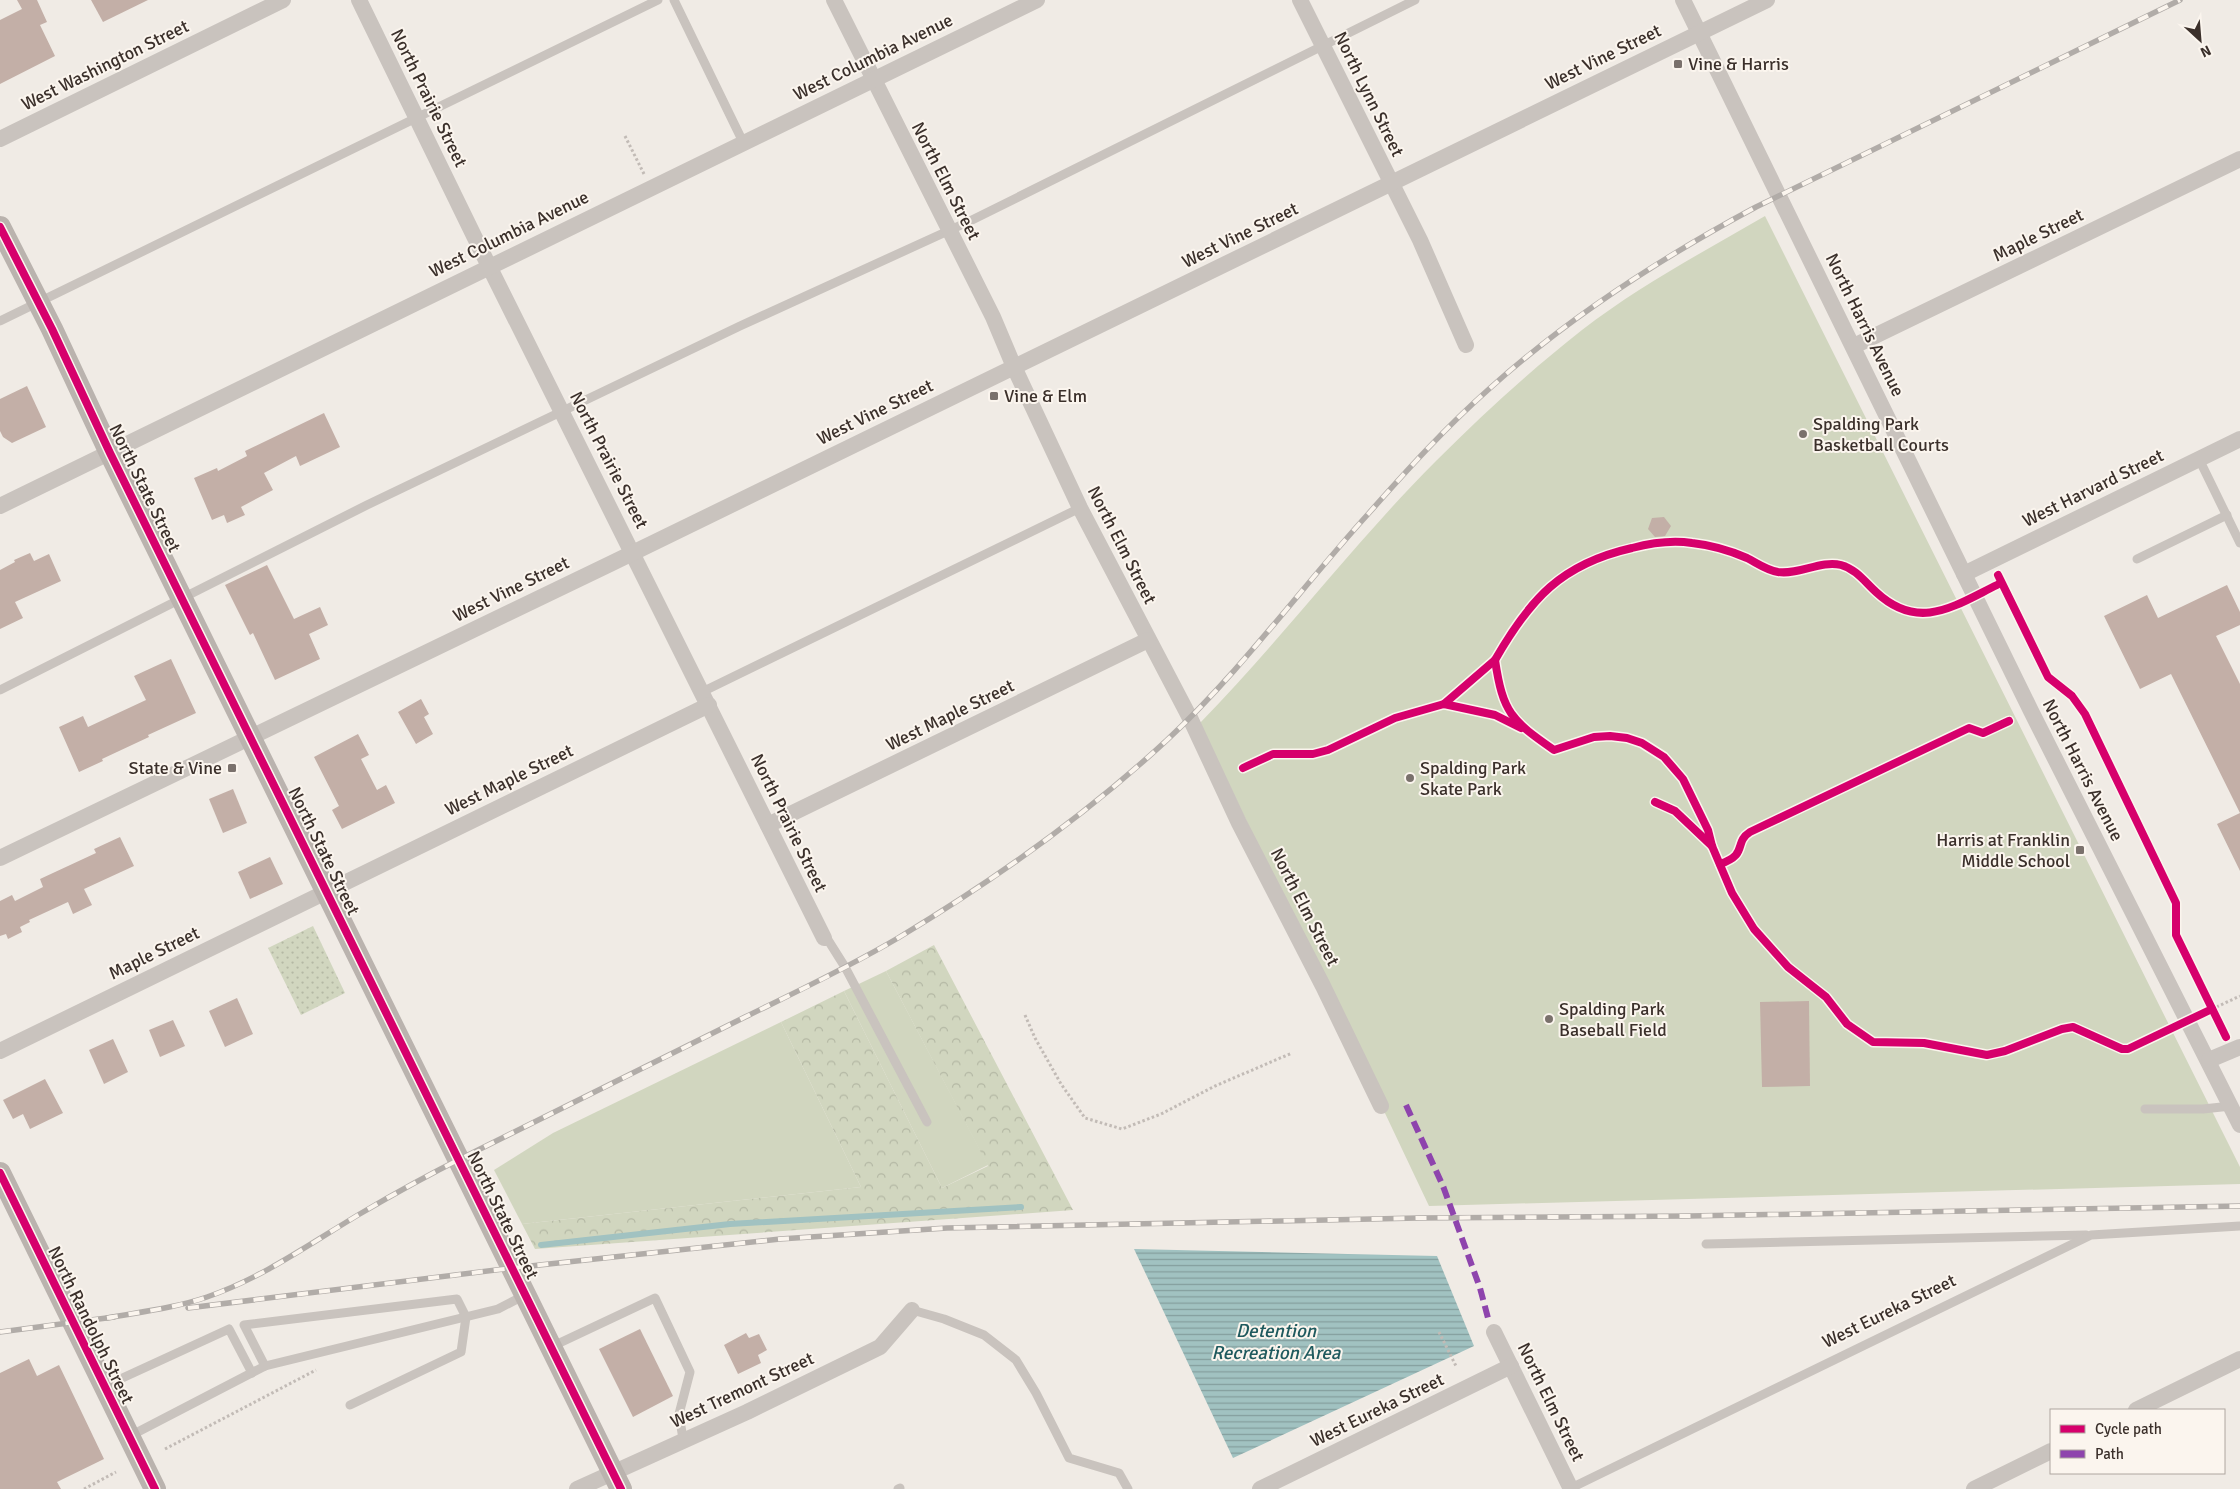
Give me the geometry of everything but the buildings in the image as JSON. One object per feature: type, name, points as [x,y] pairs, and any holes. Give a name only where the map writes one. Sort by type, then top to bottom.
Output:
[{"type":"main road","name":"North State Street","points":[[0,227],[617,1480]]},
{"type":"main road","name":"North Randolph Street","points":[[0,1173],[156,1489]]},
{"type":"street","name":"West Washington Street","points":[[0,139],[283,0]]},
{"type":"street","name":"North Prairie Street","points":[[359,0],[824,938]]},
{"type":"street","name":"North Elm Street","points":[[834,0],[872,80],[993,317],[1014,367],[1080,508],[1190,718],[1239,822],[1323,986],[1381,1106]]},
{"type":"street","name":"West Columbia Avenue","points":[[0,506],[1037,0]]},
{"type":"street","name":"North Lynn Street","points":[[1300,0],[1390,184],[1420,240],[1466,345]]},
{"type":"street","name":"North Harris Avenue","points":[[1683,0],[1964,574],[2129,907],[2189,1020],[2240,1125]]},
{"type":"street","name":"West Vine Street","points":[[0,858],[1767,0]]},
{"type":"street","name":"Maple Street","points":[[1854,346],[2240,159]]},
{"type":"street","name":"West Harvard Street","points":[[1964,574],[2240,439]]},
{"type":"street","name":"West Maple Street","points":[[768,825],[1148,640]]},
{"type":"street","name":"West Maple Street","points":[[326,891],[706,699]]},
{"type":"street","name":"Maple Street","points":[[0,1051],[326,891]]},
{"type":"street","points":[[2209,1060],[2240,1047]]},
{"type":"street","name":"West Tremont Street","points":[[577,1489],[617,1480],[683,1440],[747,1412],[880,1347],[912,1310]]},
{"type":"street","name":"North Elm Street","points":[[1494,1332],[1571,1489]]},
{"type":"street","points":[[2138,1409],[2240,1359]]},
{"type":"street","name":"West Eureka Street","points":[[1260,1489],[1511,1366]]},
{"type":"street","points":[[1974,1489],[2050,1452]]},
{"type":"lane","points":[[0,321],[658,0]]},
{"type":"lane","points":[[674,0],[743,142]]},
{"type":"lane","points":[[0,690],[375,501],[740,326],[949,230],[1415,0]]},
{"type":"lane","points":[[2199,459],[2240,543]]},
{"type":"lane","points":[[706,699],[1080,508]]},
{"type":"lane","points":[[2137,559],[2227,515]]},
{"type":"lane","points":[[824,938],[828,940],[845,967],[927,1122]]},
{"type":"lane","points":[[2145,1109],[2203,1109],[2231,1106]]},
{"type":"lane","name":"West Eureka Street","points":[[1571,1489],[2091,1235],[2240,1226]]},
{"type":"lane","points":[[1706,1244],[2091,1235]]},
{"type":"lane","points":[[129,1436],[265,1366],[498,1309],[525,1295]]},
{"type":"lane","points":[[551,1347],[655,1298],[690,1372],[678,1414],[683,1440]]},
{"type":"lane","points":[[265,1366],[244,1325],[457,1299],[466,1316],[461,1352],[350,1405]]},
{"type":"lane","points":[[912,1310],[944,1318],[984,1334],[1016,1360],[1036,1392],[1069,1458],[1119,1473],[1128,1489]]},
{"type":"lane","points":[[105,1386],[229,1329],[252,1373]]},
{"type":"path","points":[[625,136],[650,188]]},
{"type":"path","points":[[2189,1020],[2214,1012],[2240,996]]},
{"type":"path","points":[[2208,1001],[2214,1012]]},
{"type":"path","points":[[1025,1015],[1052,1069],[1085,1118],[1122,1129],[1161,1114],[1215,1086],[1292,1053]]},
{"type":"path","points":[[1439,1332],[1456,1366]]},
{"type":"path","points":[[165,1449],[316,1370]]},
{"type":"path","points":[[84,1489],[116,1472]]},
{"type":"green space","points":[[1765,216],[2240,1167],[2240,1184],[1429,1206],[1200,723],[1260,658],[1405,493],[1507,393],[1563,345],[1604,314],[1672,270]]},
{"type":"green space","points":[[313,926],[345,993],[301,1015],[268,948]]},
{"type":"green space","points":[[934,945],[1073,1210],[535,1249],[522,1224],[861,1187],[781,1022],[844,991],[942,1188],[988,1166],[886,971]]},
{"type":"green space","points":[[886,971],[988,1165],[942,1188],[844,991]]},
{"type":"green space","points":[[781,1022],[861,1187],[522,1224],[494,1170],[553,1133]]},
{"type":"water","name":"Detention Recreation Area","points":[[1134,1249],[1437,1256],[1474,1346],[1233,1458]]},
{"type":"waterway","points":[[541,1245],[730,1224],[1021,1207]]},
{"type":"railway","points":[[107,1318],[195,1301],[266,1271],[437,1171],[842,969],[898,938],[969,894],[1071,821],[1167,740],[1246,658],[1344,541],[1442,434],[1473,403],[1551,337],[1651,268],[1756,207],[2180,0]]},
{"type":"railway","points":[[188,1308],[512,1268],[780,1239],[947,1228],[1418,1218],[1689,1216],[2240,1206]]},
{"type":"railway","points":[[0,1332],[114,1317]]},
{"type":"marked path","points":[[1406,1105],[1443,1186],[1480,1288],[1488,1318]]},
{"type":"cycle path","points":[[0,227],[52,329],[110,453],[621,1489]]},
{"type":"cycle path","points":[[1997,585],[1951,607],[1922,613],[1907,611],[1892,604],[1856,573],[1841,565],[1826,564],[1794,571],[1778,572],[1741,555],[1713,547],[1684,542],[1654,543],[1607,555],[1567,574],[1550,587],[1521,619],[1495,660],[1498,678],[1511,714],[1528,731],[1554,750],[1594,737],[1610,736],[1627,738],[1642,743],[1664,757],[1683,779],[1708,830],[1712,846],[1732,893],[1754,929],[1788,967],[1826,997],[1847,1024],[1873,1042],[1924,1043],[1987,1055],[2005,1051],[2062,1029],[2073,1027],[2122,1049],[2128,1049],[2212,1009]]},
{"type":"cycle path","points":[[1998,575],[2048,677],[2072,696],[2085,714],[2176,903],[2176,935],[2226,1037]]},
{"type":"cycle path","points":[[1444,704],[1495,660]]},
{"type":"cycle path","points":[[1243,768],[1273,754],[1313,754],[1328,750],[1395,718],[1444,704],[1495,715],[1521,728]]},
{"type":"cycle path","points":[[1720,864],[1735,856],[1742,840],[1750,832],[1969,728],[1983,733],[2009,721]]},
{"type":"cycle path","points":[[1655,802],[1675,811],[1712,846]]},
{"type":"cycle path","points":[[0,1173],[155,1489]]},
{"type":"place","name":"Vine & Harris","points":[[1678,64]]},
{"type":"place","name":"Vine & Elm","points":[[994,396]]},
{"type":"place","name":"Spalding Park Basketball Courts","points":[[1803,434]]},
{"type":"place","name":"State & Vine","points":[[232,768]]},
{"type":"place","name":"Spalding Park Skate Park","points":[[1410,778]]},
{"type":"place","name":"Harris at Franklin Middle School","points":[[2080,850]]},
{"type":"place","name":"Spalding Park Baseball Field","points":[[1549,1019]]}]
